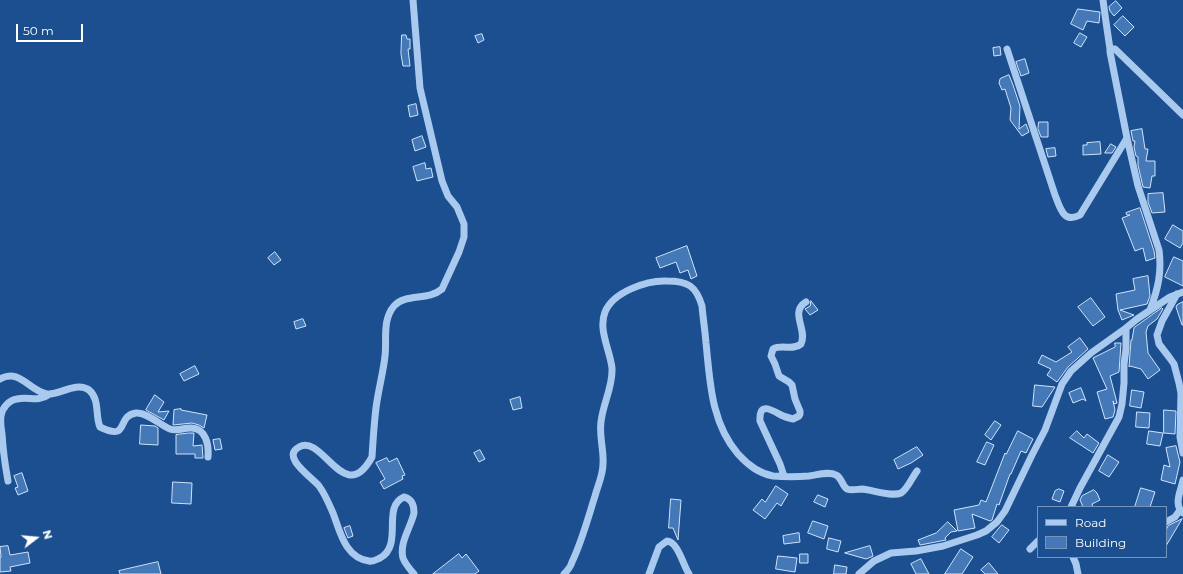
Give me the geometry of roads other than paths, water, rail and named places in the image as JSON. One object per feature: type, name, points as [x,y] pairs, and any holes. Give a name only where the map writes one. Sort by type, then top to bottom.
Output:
[{"type":"street","points":[[413,0],[420,88],[442,182],[448,196],[457,207],[462,218],[464,224],[464,237],[459,252],[442,289],[438,293],[432,295],[400,301],[394,307],[387,320],[385,357],[376,406],[372,457],[368,463],[355,475],[342,473],[318,451],[303,445],[295,451],[294,460],[299,468],[316,482],[320,488],[331,509],[343,540],[350,551],[360,559],[371,562],[383,557],[387,553],[391,541],[394,508],[401,498],[404,497],[410,500],[414,507],[414,512],[412,523],[402,551],[403,558],[414,574]]},
{"type":"street","points":[[1103,0],[1110,52],[1127,138],[1138,186],[1159,250],[1159,280],[1157,291],[1150,310]]},
{"type":"street","points":[[1007,49],[1061,212],[1068,217],[1074,218],[1080,215],[1127,138]]},
{"type":"street","points":[[1110,49],[1115,49],[1183,115]]},
{"type":"street","points":[[564,574],[572,563],[603,472],[600,434],[601,422],[610,390],[612,368],[603,319],[610,304],[622,294],[649,283],[662,280],[683,282],[694,289],[699,296],[702,306],[713,402],[725,436],[734,450],[746,463],[760,472],[774,476],[832,474],[837,475],[847,488],[895,494],[901,493],[905,490],[917,471]]},
{"type":"street","points":[[859,574],[874,561],[891,553],[916,551],[944,546],[986,531],[997,522],[1005,511],[1045,430],[1062,384],[1071,370],[1091,352],[1150,310],[1170,297],[1180,293]]},
{"type":"street","points":[[1180,293],[1162,321],[1157,335],[1159,344],[1174,364],[1181,392],[1180,437],[1183,454]]},
{"type":"street","points":[[784,476],[774,450],[760,421],[760,415],[761,411],[768,408],[783,416],[793,419],[800,414],[794,399],[792,385],[779,376],[771,356],[773,349],[776,347],[782,346],[795,348],[801,344],[803,335],[798,313],[799,308],[806,302]]},
{"type":"street","points":[[1071,506],[1119,417],[1124,383],[1126,328]]},
{"type":"street","points":[[0,379],[15,376],[44,393],[50,394]]},
{"type":"street","points":[[8,481],[3,450],[1,414],[8,403],[15,399],[21,398],[40,399],[50,394],[74,387],[88,389],[93,395],[100,428],[113,433],[117,432],[128,417],[138,413],[174,430],[186,428],[197,429],[206,438],[208,444],[208,457]]},
{"type":"street","points":[[1167,521],[1182,512],[1178,505],[1178,498],[1183,480]]},
{"type":"street","points":[[649,574],[659,547],[667,540],[674,543],[689,574]]},
{"type":"street","points":[[1030,549],[1037,542]]},
{"type":"street","points":[[1073,558],[1078,574]]}]
